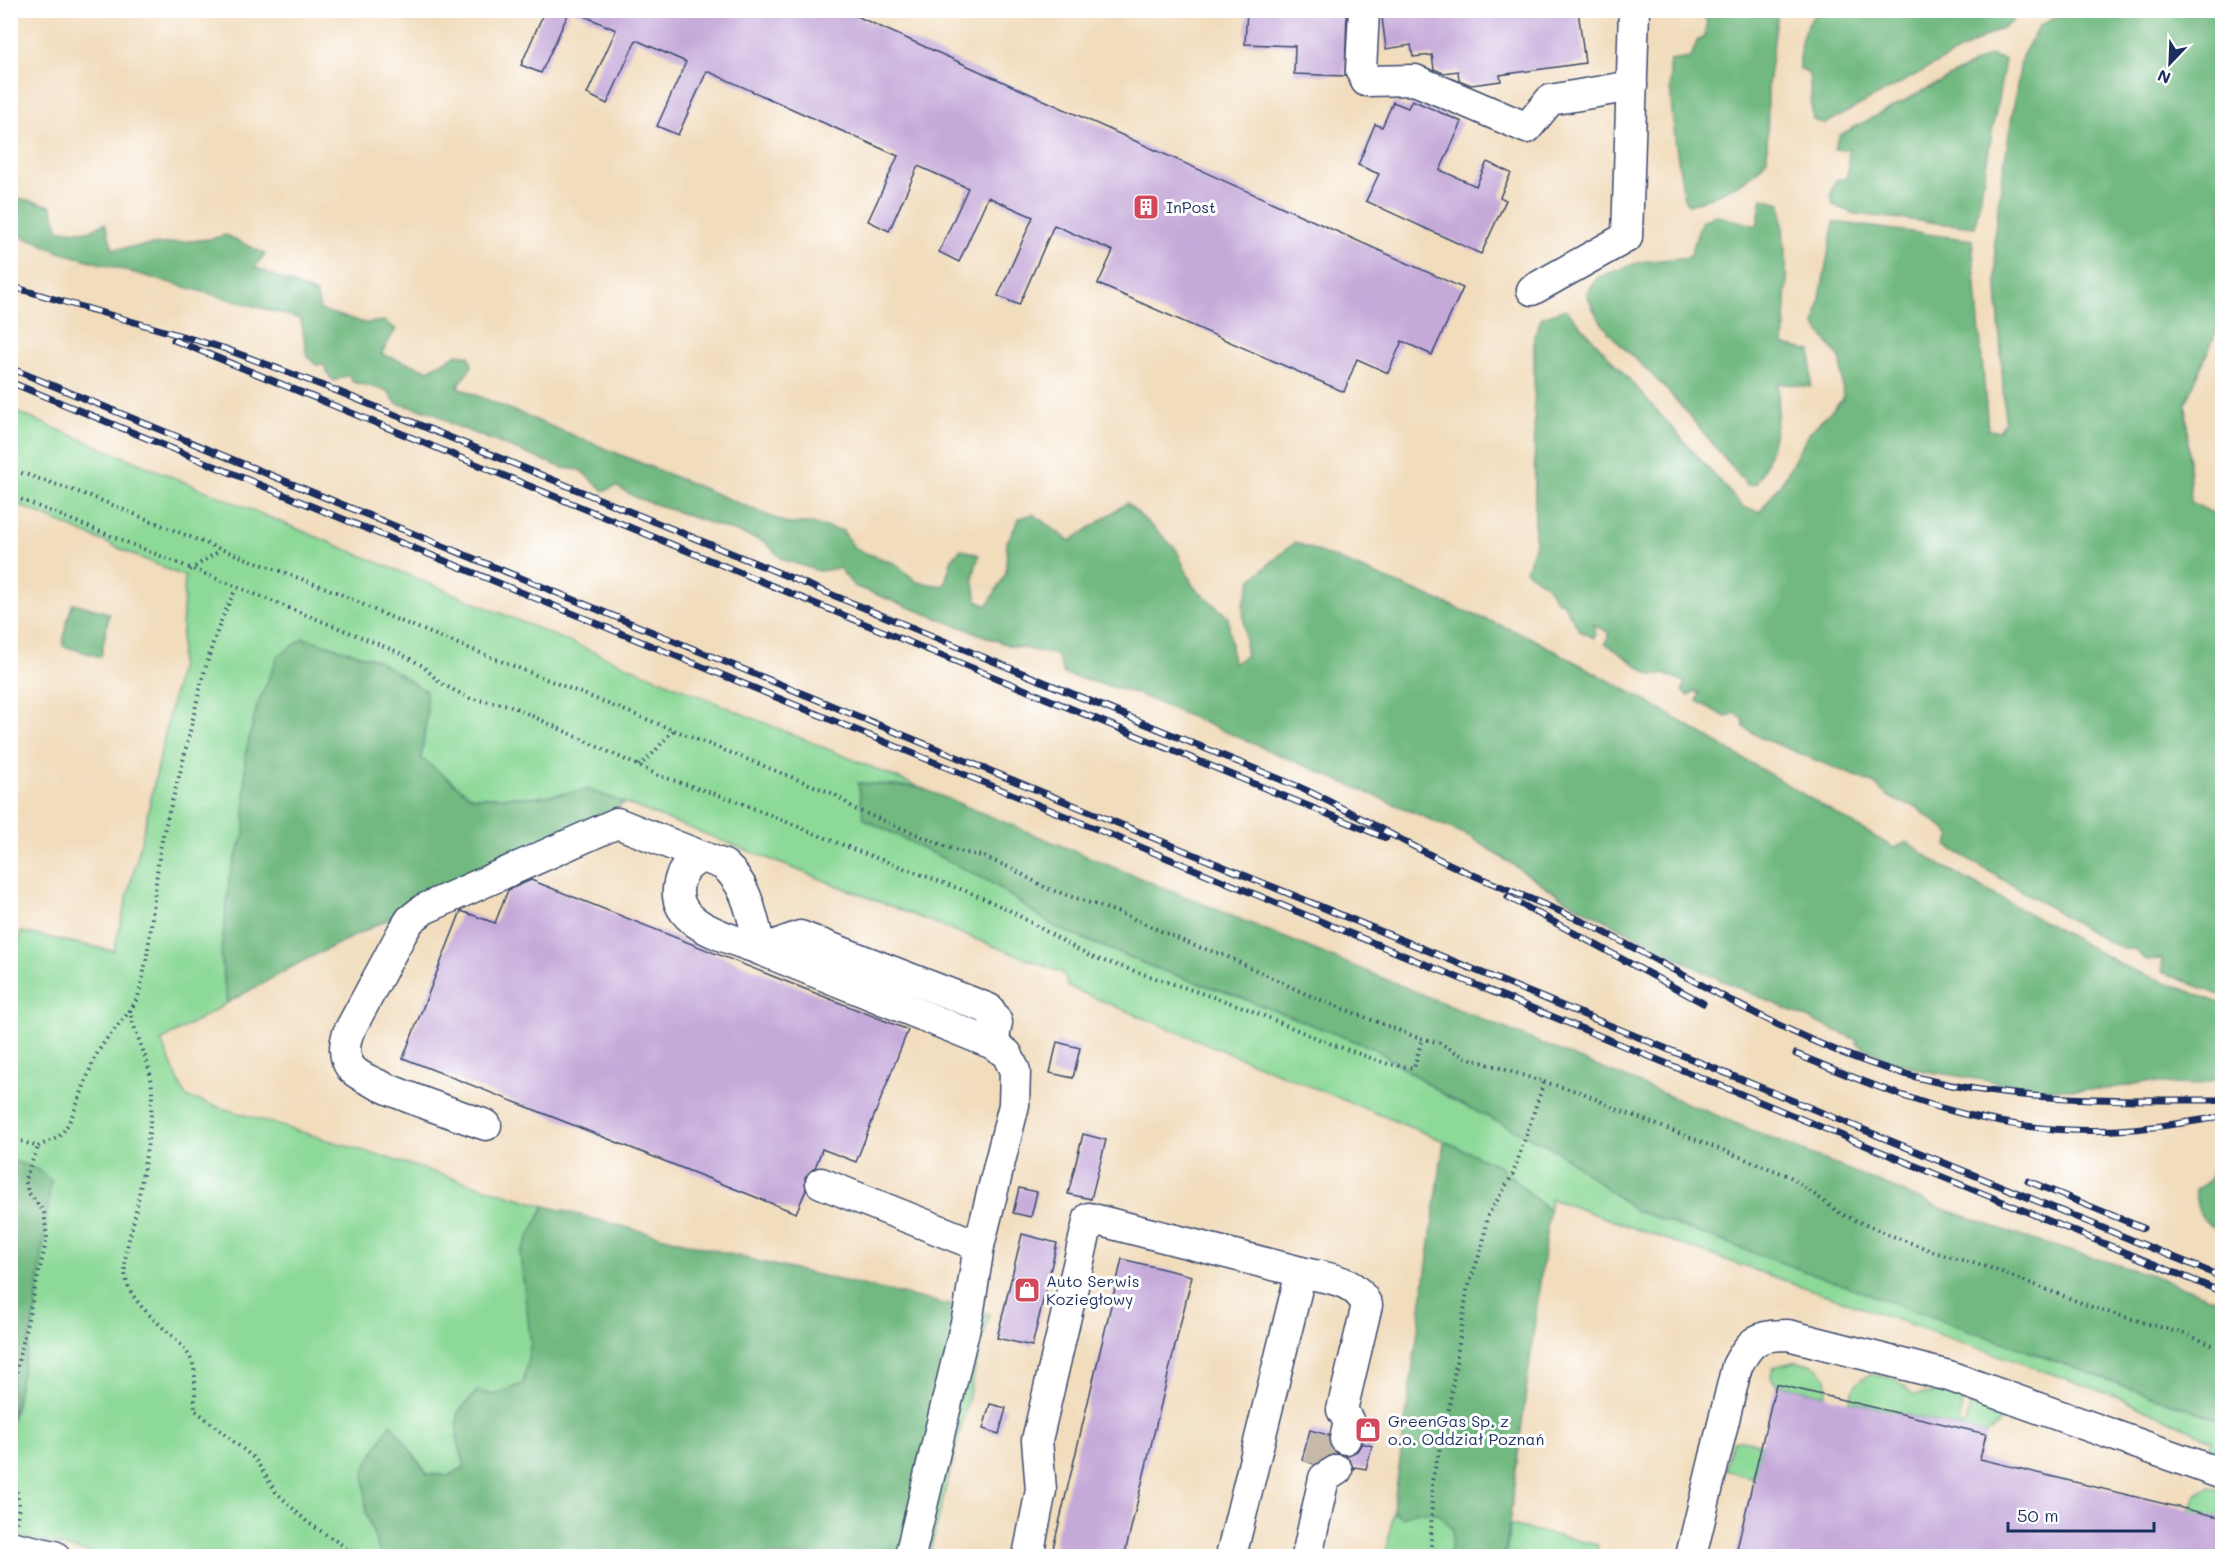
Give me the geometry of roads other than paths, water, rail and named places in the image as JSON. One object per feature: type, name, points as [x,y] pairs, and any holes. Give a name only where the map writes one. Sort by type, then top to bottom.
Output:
[{"type":"lane","points":[[1364,10],[1361,71],[1366,81],[1415,80],[1527,128],[1550,100],[1632,86]]},
{"type":"lane","points":[[1532,290],[1627,237],[1634,10]]},
{"type":"lane","points":[[486,1125],[361,1076],[346,1059],[345,1044],[348,1033],[410,920],[424,909],[617,823],[724,865],[737,876],[743,887],[760,950]]},
{"type":"lane","points":[[702,857],[689,864],[681,876],[679,900],[685,914],[700,925],[760,950],[831,963],[993,1044],[1007,1054],[1015,1071],[1016,1086],[979,1246],[969,1310],[910,1557]]},
{"type":"lane","points":[[822,1184],[979,1246]]},
{"type":"lane","points":[[1028,1557],[1041,1490],[1037,1440],[1089,1218],[1347,1283],[1360,1290],[1367,1305],[1342,1410],[1349,1422],[1335,1437]]},
{"type":"lane","points":[[1231,1557],[1301,1272]]},
{"type":"lane","points":[[1691,1557],[1737,1366],[1749,1345],[1767,1335],[1788,1335],[1949,1376],[2223,1474]]},
{"type":"lane","points":[[1306,1557],[1327,1471]]},
{"type":"lane","points":[[11,1547],[54,1557]]},
{"type":"tunnel","points":[[1318,1465],[1326,1434]]},
{"type":"railway","points":[[10,286],[92,310]]},
{"type":"railway","points":[[86,308],[223,348],[337,391],[1299,787],[1449,864],[1600,930],[1795,1033],[1877,1066],[1957,1086],[2033,1096],[2222,1100]]},
{"type":"railway","points":[[174,340],[1386,838]]},
{"type":"railway","points":[[10,368],[2222,1277]]},
{"type":"railway","points":[[10,382],[2222,1292]]},
{"type":"railway","points":[[1508,897],[1703,1003]]},
{"type":"railway","points":[[1796,1054],[1919,1101],[2000,1122],[2086,1131],[2143,1128],[2222,1117]]},
{"type":"railway","points":[[2028,1181],[2143,1228]]},
{"type":"place","name":"InPost","points":[[1146,207]]},
{"type":"place","name":"Auto Serwis Koziegłowy","points":[[1027,1290]]},
{"type":"place","name":"GreenGas Sp. z o.o. Oddział Poznań","points":[[1368,1430]]}]
